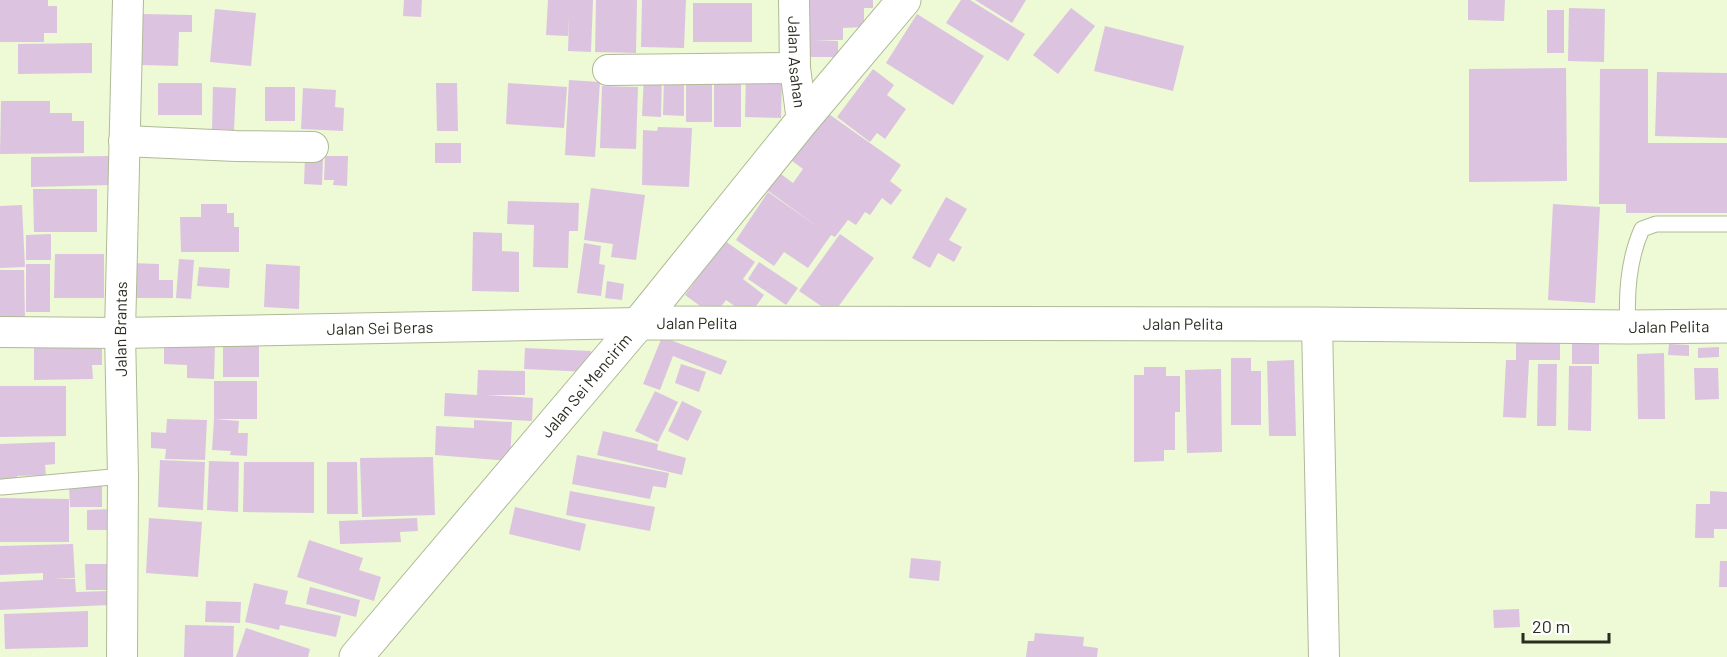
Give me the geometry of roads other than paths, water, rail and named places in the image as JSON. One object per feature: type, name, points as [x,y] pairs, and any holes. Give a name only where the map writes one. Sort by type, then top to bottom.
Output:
[{"type":"street","name":"Jalan Brantas","points":[[122,657],[123,476],[120,333],[128,0]]},
{"type":"street","name":"Jalan Asahan","points":[[794,0],[795,68],[802,121]]},
{"type":"street","name":"Jalan Sei Mencirim","points":[[356,657],[639,323],[802,121],[904,0]]},
{"type":"street","points":[[608,70],[795,68]]},
{"type":"street","points":[[124,141],[313,147]]},
{"type":"street","name":"Jalan Pelita","points":[[639,323],[1727,326]]},
{"type":"street","name":"Jalan Sei Beras","points":[[0,332],[120,333],[639,323]]},
{"type":"street","points":[[1317,324],[1324,657]]},
{"type":"lane","points":[[1628,327],[1626,302],[1632,258],[1642,230],[1656,224],[1727,224]]},
{"type":"lane","points":[[2,487],[123,476]]}]
